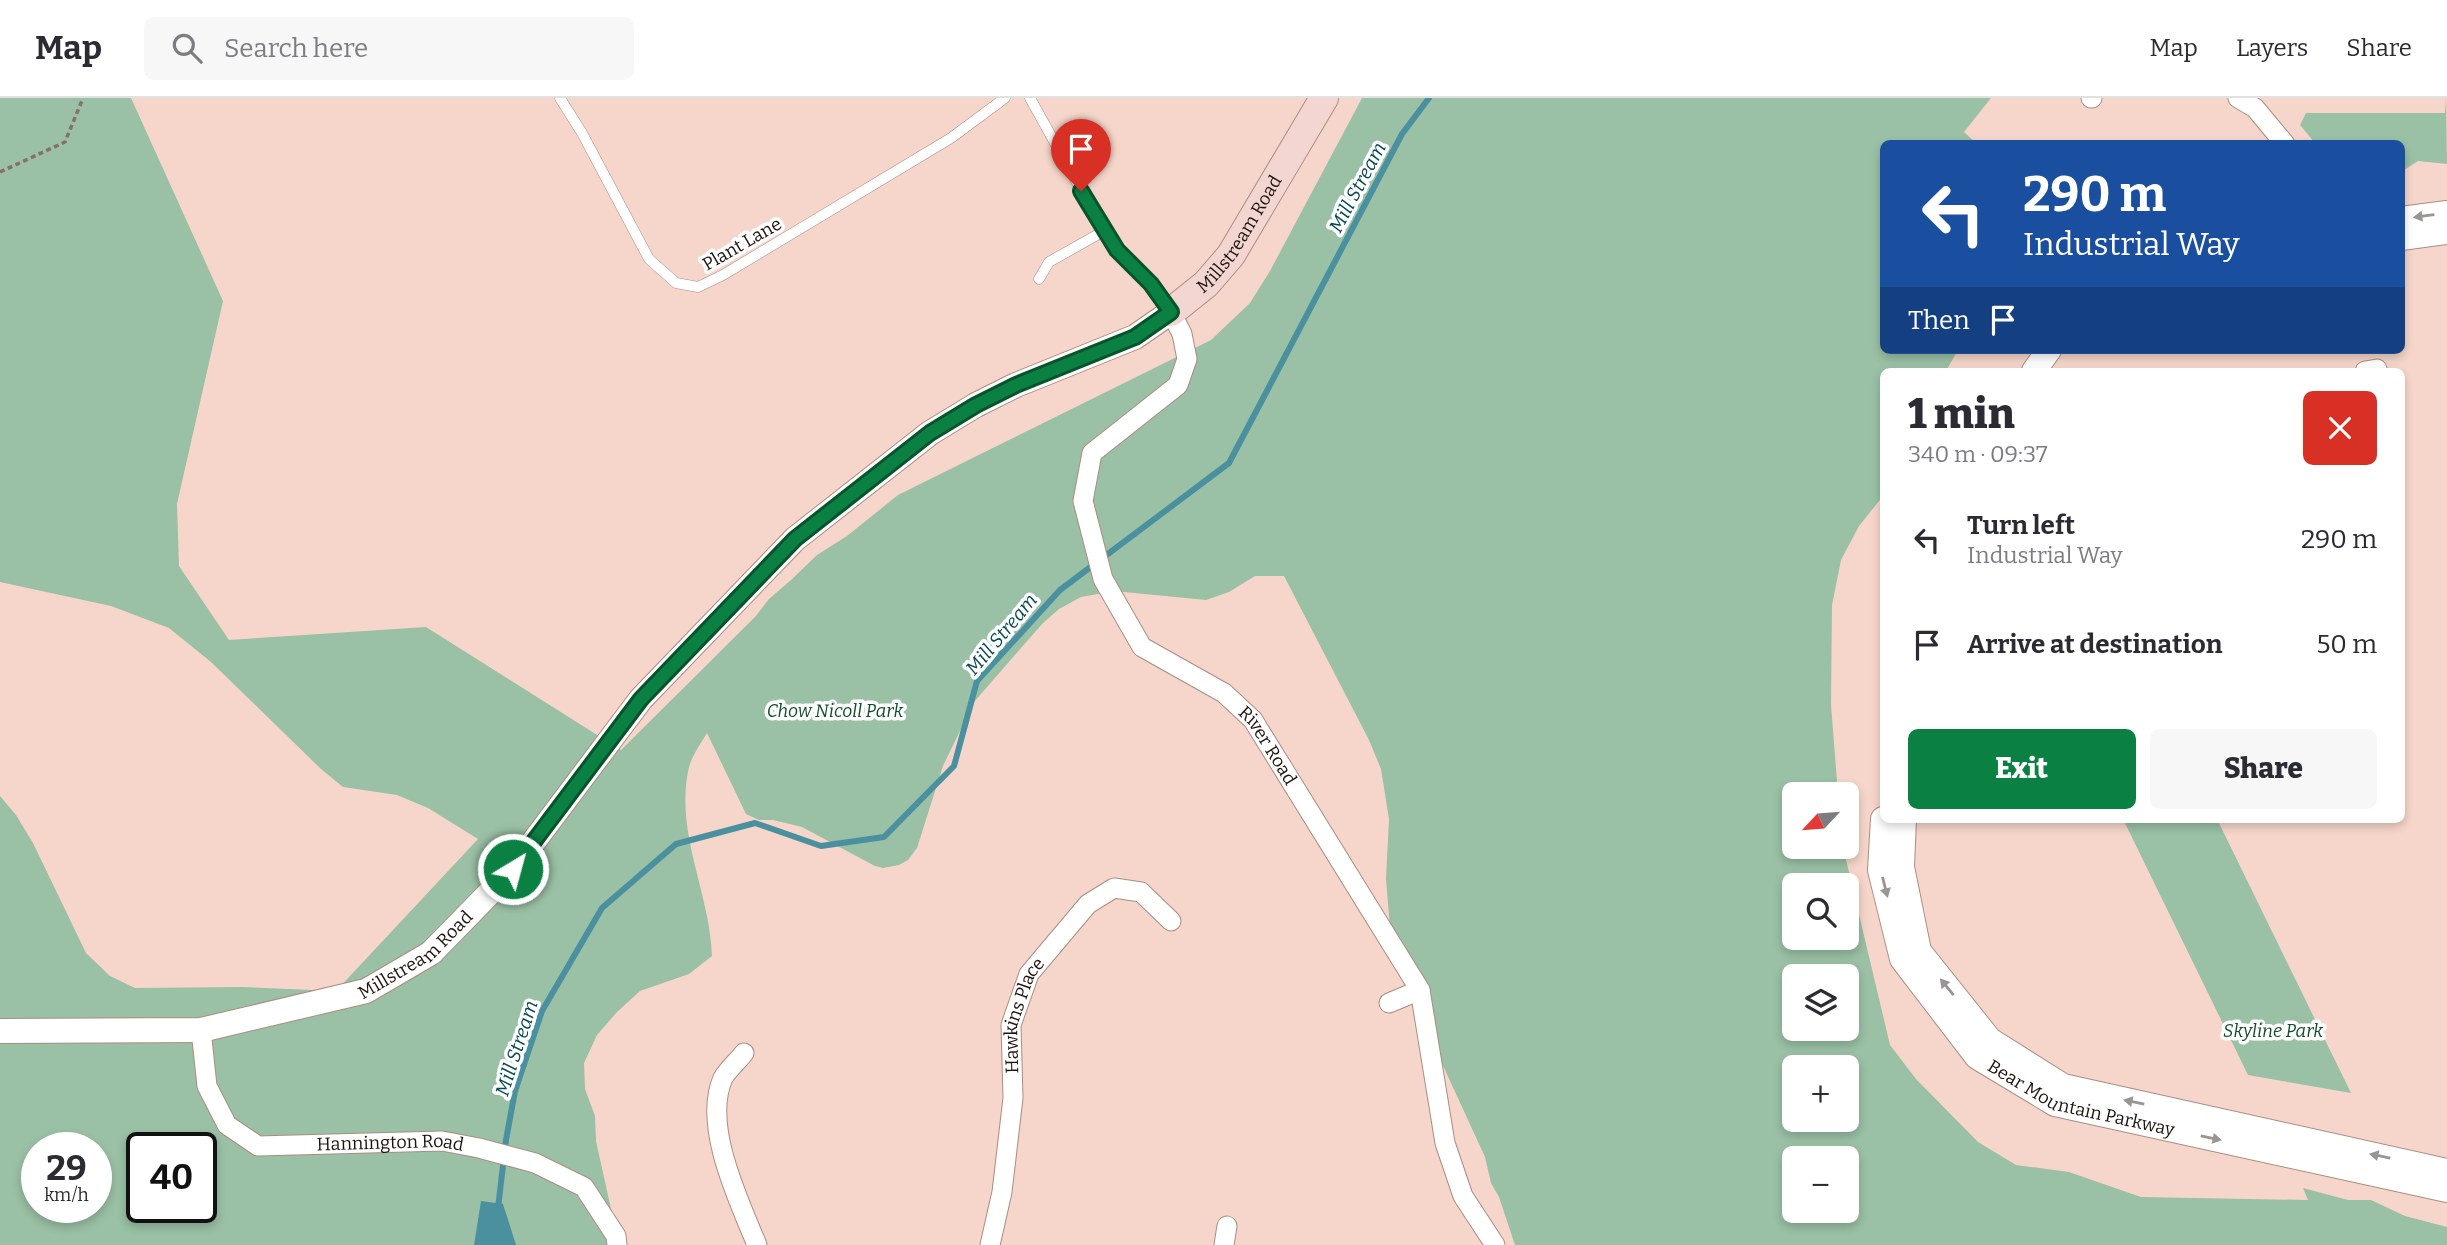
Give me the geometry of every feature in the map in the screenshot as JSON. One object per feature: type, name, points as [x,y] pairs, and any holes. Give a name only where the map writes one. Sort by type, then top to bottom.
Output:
[{"type":"main road","name":"Millstream Road","points":[[1171,312],[1206,284],[1231,255],[1324,98]]},
{"type":"street","points":[[2238,98],[2255,108],[2283,140]]},
{"type":"street","points":[[2405,218],[2447,213]]},
{"type":"street","points":[[2405,237],[2447,232]]},
{"type":"street","name":"River Road","points":[[1171,312],[1182,334],[1187,359],[1178,385],[1092,453],[1083,501],[1103,579],[1142,647],[1224,692],[1253,720],[1420,990],[1445,1143],[1463,1196],[1495,1245]]},
{"type":"street","name":"Millstream Road","points":[[0,1031],[201,1030],[366,990],[431,953],[513,869],[641,699],[795,539],[930,433],[976,405],[1016,385],[1135,337],[1171,312]]},
{"type":"street","name":"Bear Mountain Parkway","points":[[1883,823],[1880,870],[1902,959],[1977,1057],[2055,1104],[2447,1191]]},
{"type":"street","name":"Bear Mountain Parkway","points":[[1904,823],[1902,867],[1919,951],[1990,1040],[2063,1086],[2447,1171]]},
{"type":"street","name":"Hawkins Place","points":[[990,1245],[1002,1192],[1013,1098],[1010,1025],[1029,974],[1088,904],[1115,888],[1141,892],[1171,921]]},
{"type":"street","points":[[1389,1003],[1420,990]]},
{"type":"street","name":"Hannington Road","points":[[201,1030],[207,1086],[227,1125],[258,1146],[442,1141],[535,1163],[584,1187],[616,1236],[617,1245]]},
{"type":"street","points":[[744,1053],[723,1078],[716,1111],[725,1164],[757,1245]]},
{"type":"lane","name":"Plant Lane","points":[[560,98],[582,133],[649,259],[676,283],[698,287],[723,275],[951,138],[1005,98]]},
{"type":"lane","points":[[1030,98],[1117,250],[1151,284],[1171,312]]},
{"type":"lane","points":[[1039,279],[1049,262],[1104,230]]},
{"type":"path","points":[[0,172],[65,142],[83,98]]},
{"type":"green space","name":"Chow Nicoll Park","points":[[0,98],[131,98],[223,301],[177,504],[179,566],[229,640],[426,627],[621,750],[755,617],[769,599],[817,555],[847,536],[898,495],[1211,340],[1250,303],[1270,271],[1362,98],[1991,98],[1964,132],[1973,140],[1880,140],[1880,354],[1956,354],[1948,368],[1880,368],[1880,500],[1859,526],[1841,560],[1832,605],[1831,705],[1837,782],[1782,782],[1782,859],[1846,859],[1849,873],[1782,873],[1782,950],[1859,950],[1859,914],[1890,1045],[1916,1079],[1978,1142],[2016,1165],[2069,1172],[2141,1197],[2308,1200],[2303,1188],[2348,1200],[2371,1200],[2405,1216],[2447,1227],[2447,1245],[1515,1245],[1499,1197],[1491,1183],[1485,1157],[1423,1022],[1391,940],[1386,879],[1389,819],[1381,769],[1369,740],[1284,576],[1255,576],[1229,592],[1206,600],[1114,591],[1081,597],[1059,609],[1042,624],[974,702],[943,766],[917,848],[908,860],[899,865],[883,868],[875,866],[802,827],[773,820],[759,820],[746,814],[707,733],[689,767],[686,815],[710,932],[712,956],[689,974],[640,991],[597,1035],[584,1063],[585,1089],[595,1116],[596,1141],[619,1245],[0,1245],[0,796],[16,815],[33,843],[86,953],[110,976],[135,988],[242,987],[336,991],[478,839],[428,808],[397,795],[343,787],[211,662],[169,628],[111,606],[0,582]]},
{"type":"green space","points":[[2446,98],[2447,164],[2418,161],[2405,169],[2405,140],[2312,140],[2300,125],[2306,113],[2445,113]]},
{"type":"green space","name":"Skyline Park","points":[[2125,823],[2219,823],[2351,1093],[2248,1075]]},
{"type":"water","points":[[481,1201],[503,1204],[516,1245],[474,1245]]},
{"type":"waterway","name":"Mill Stream","points":[[498,1208],[515,1091],[542,1011],[602,908],[676,844],[755,823],[821,846],[884,837],[954,766],[977,681],[1060,590],[1229,463],[1402,134],[1429,98]]},
{"type":"route","points":[[513,869],[641,699],[795,539],[930,433],[976,405],[1016,385],[1135,337],[1171,312],[1151,284],[1117,250],[1093,215],[1081,191]]}]
